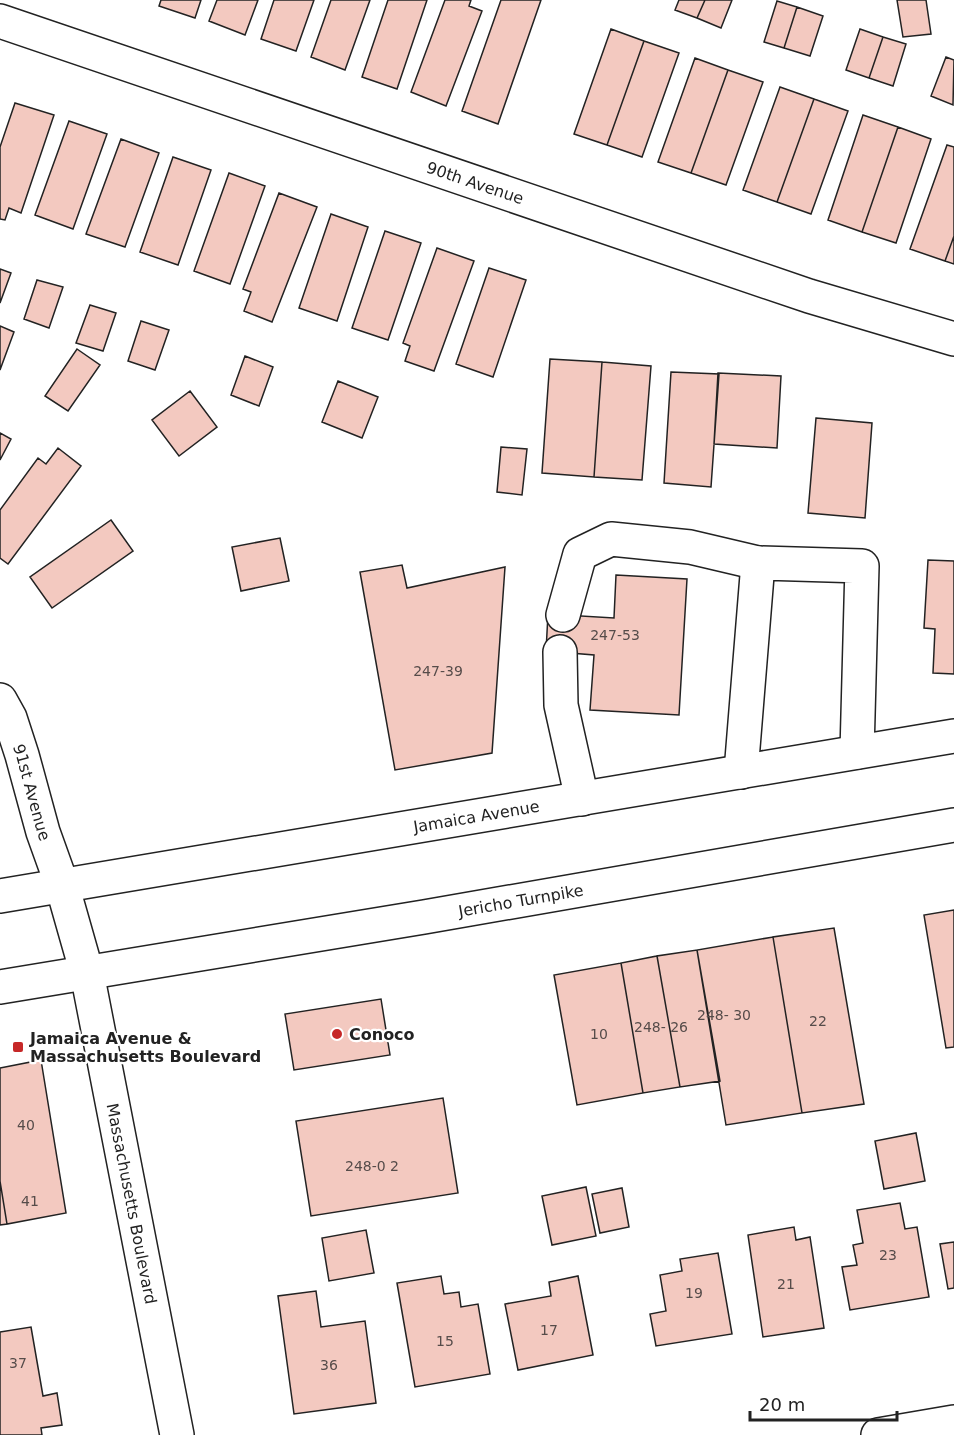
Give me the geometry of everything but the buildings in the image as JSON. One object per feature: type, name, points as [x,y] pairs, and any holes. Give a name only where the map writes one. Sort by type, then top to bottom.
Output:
[{"type":"main road","name":"90th Avenue","points":[[0,21],[809,296],[954,339]]},
{"type":"main road","points":[[563,615],[580,554],[611,539],[690,547],[758,563],[862,566],[856,752]]},
{"type":"main road","points":[[741,772],[758,563]]},
{"type":"main road","points":[[561,652],[561,705],[582,799]]},
{"type":"main road","name":"91st Avenue","points":[[0,700],[10,718],[87,973]]},
{"type":"main road","name":"Jamaica Avenue","points":[[0,896],[954,736]]},
{"type":"main road","name":"Jericho Turnpike","points":[[87,973],[954,825]]},
{"type":"main road","points":[[0,987],[87,973]]},
{"type":"main road","name":"Massachusetts Boulevard","points":[[87,973],[177,1435]]},
{"type":"main road","points":[[878,1435],[954,1422]]},
{"type":"place","name":"Conoco","points":[[337,1034]]},
{"type":"place","name":"Jamaica Avenue & Massachusetts Boulevard","points":[[18,1047]]}]
